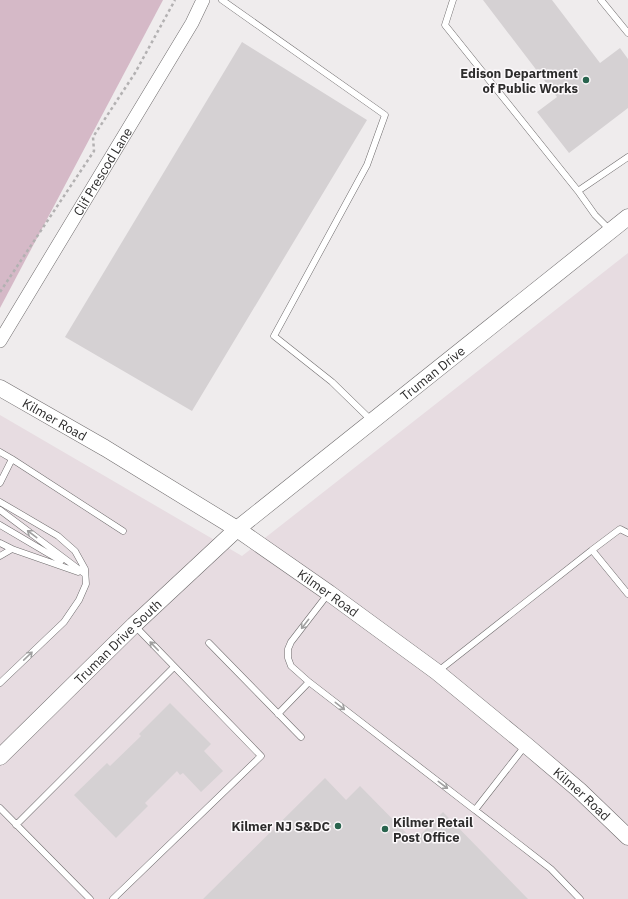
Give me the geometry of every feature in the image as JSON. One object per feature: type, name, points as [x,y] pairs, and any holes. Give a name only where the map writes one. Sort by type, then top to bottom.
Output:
[{"type":"street","name":"Clif Prescod Lane","points":[[0,341],[192,23],[203,0]]},
{"type":"street","name":"Truman Drive","points":[[238,529],[628,217]]},
{"type":"street","name":"Kilmer Road","points":[[0,388],[105,448],[238,529],[329,593],[437,672],[579,790],[628,837]]},
{"type":"street","name":"Truman Drive South","points":[[0,757],[134,625],[238,529]]},
{"type":"lane","points":[[222,0],[385,115],[368,165],[274,336],[332,382],[372,421]]},
{"type":"lane","points":[[453,0],[445,25],[578,191],[595,215],[610,231]]},
{"type":"lane","points":[[601,0],[628,33]]},
{"type":"lane","points":[[578,191],[628,156]]},
{"type":"lane","points":[[0,452],[124,531]]},
{"type":"lane","points":[[0,483],[12,459]]},
{"type":"lane","points":[[0,502],[58,536],[74,551],[85,569],[86,584],[79,600],[64,622],[0,684]]},
{"type":"lane","points":[[0,510],[85,574]]},
{"type":"lane","points":[[0,525],[85,574]]},
{"type":"lane","points":[[437,672],[620,529],[628,533]]},
{"type":"lane","points":[[0,543],[12,549],[85,574]]},
{"type":"lane","points":[[0,556],[12,549]]},
{"type":"lane","points":[[592,550],[628,594]]},
{"type":"lane","points":[[329,593],[291,642],[288,649],[288,658],[292,666],[309,682],[551,868],[580,899]]},
{"type":"lane","points":[[113,899],[261,756],[134,625]]},
{"type":"lane","points":[[209,643],[301,737]]},
{"type":"lane","points":[[16,825],[174,667]]},
{"type":"lane","points":[[278,714],[309,682]]},
{"type":"lane","points":[[475,810],[526,745]]},
{"type":"lane","points":[[0,808],[90,899]]},
{"type":"path","points":[[0,292],[94,151],[93,137],[135,73],[175,0]]},
{"type":"shaded area","points":[[0,0],[163,0],[0,308]]},
{"type":"shaded area","points":[[628,253],[628,899],[0,899],[0,415],[242,556]]},
{"type":"building","name":"Edison Department of Public Works","points":[[483,0],[552,0],[600,63],[620,48],[628,59],[628,108],[569,153],[537,112],[557,97]]},
{"type":"building","points":[[242,42],[367,120],[192,411],[65,337]]},
{"type":"building","points":[[170,703],[211,744],[204,751],[223,771],[201,792],[183,773],[180,775],[177,771],[145,803],[148,806],[116,838],[74,795],[107,763],[110,766],[141,736],[139,734]]},
{"type":"building","name":"Kilmer NJ S&DC","points":[[325,778],[346,800],[360,786],[414,841],[443,812],[528,899],[203,899]]},
{"type":"place","name":"Edison Department of Public Works","points":[[586,80]]},
{"type":"place","name":"Kilmer NJ S&DC","points":[[338,826]]},
{"type":"place","name":"Kilmer Retail Post Office","points":[[385,829]]}]
